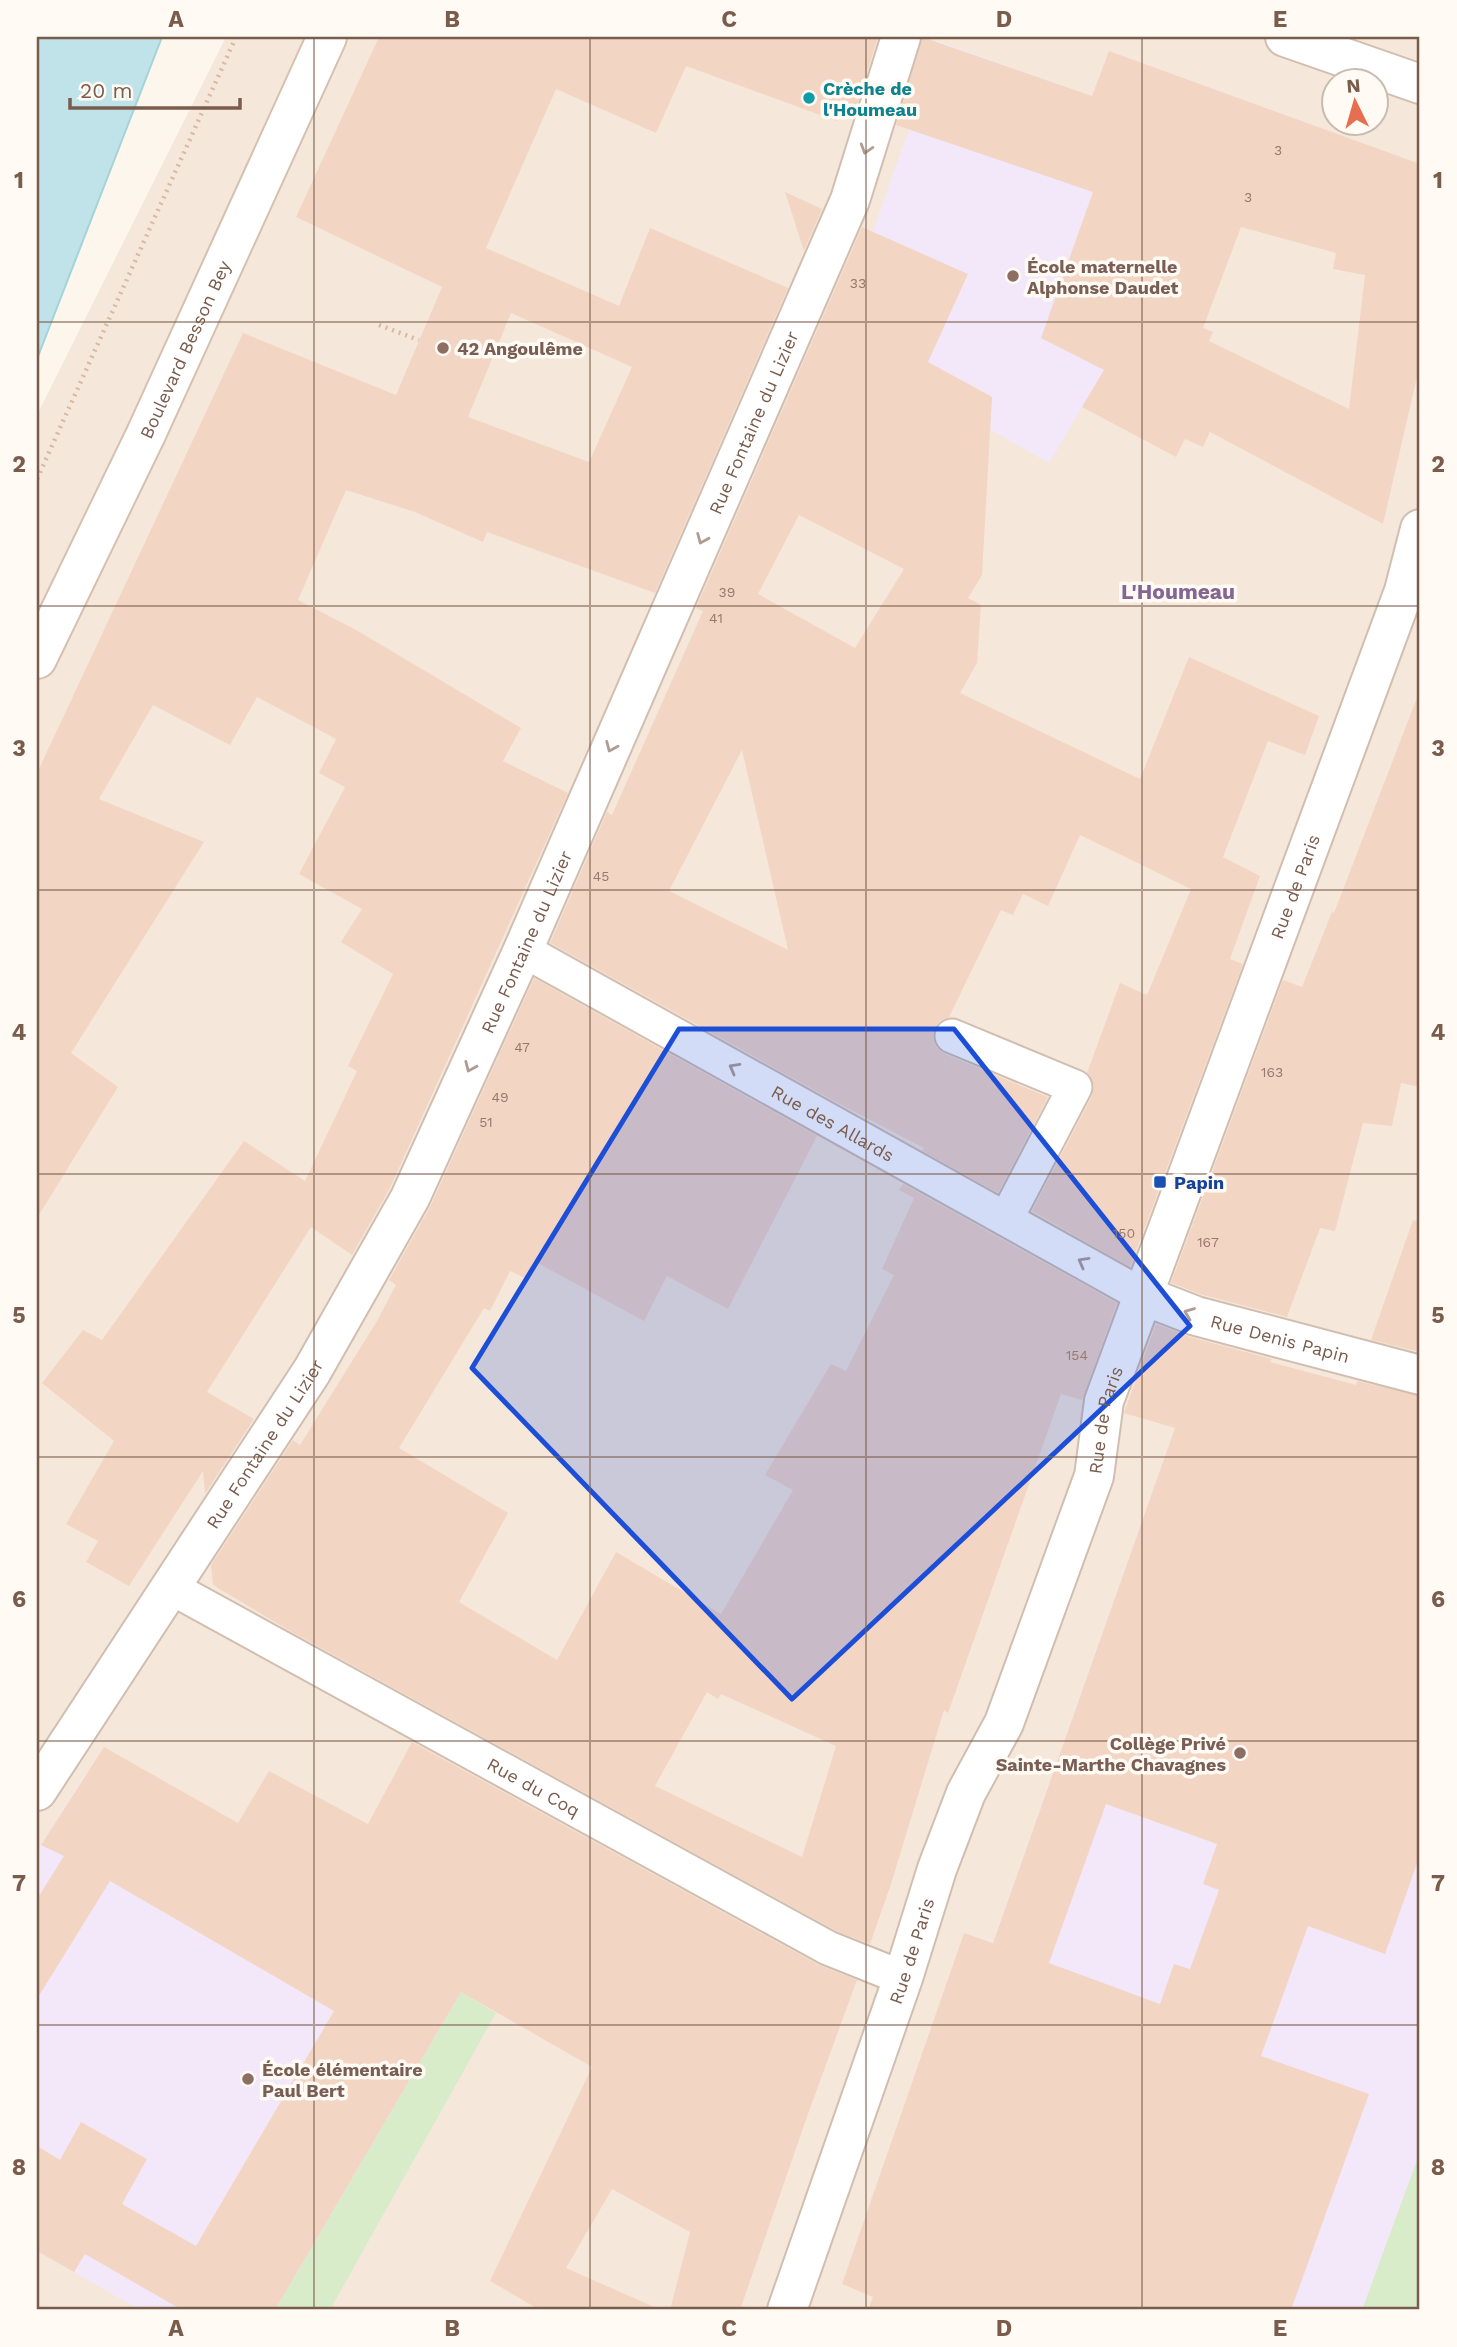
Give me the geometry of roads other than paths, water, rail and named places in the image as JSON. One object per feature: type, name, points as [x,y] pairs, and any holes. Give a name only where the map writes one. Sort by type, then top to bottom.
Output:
[{"type":"street","name":"Boulevard Besson Bey","points":[[37,659],[146,434],[327,37]]},
{"type":"street","name":"Rue Fontaine du Lizier","points":[[37,1791],[312,1371],[410,1198],[523,950],[850,200],[901,37]]},
{"type":"street","points":[[1285,37],[1420,84]]},
{"type":"street","name":"Rue de Paris","points":[[787,2310],[903,1978],[942,1856],[966,1793],[1004,1723],[1094,1476],[1104,1401],[1399,604],[1420,528]]},
{"type":"street","name":"Rue Denis Papin","points":[[1142,1295],[1196,1316],[1420,1375]]},
{"type":"lane","name":"Rue des Allards","points":[[523,950],[1142,1295]]},
{"type":"lane","points":[[952,1036],[1075,1087],[1006,1219]]},
{"type":"lane","name":"Rue du Coq","points":[[170,1587],[828,1948],[903,1978]]},
{"type":"water","points":[[37,37],[162,37],[37,359]]},
{"type":"place","name":"Crèche de l'Houmeau","points":[[809,98]]},
{"type":"place","name":"École maternelle Alphonse Daudet","points":[[1013,276]]},
{"type":"place","name":"42 Angoulême","points":[[443,348]]},
{"type":"place","name":"Papin","points":[[1160,1182]]},
{"type":"place","name":"Collège Privé Sainte-Marthe Chavagnes","points":[[1240,1753]]},
{"type":"place","name":"École élémentaire Paul Bert","points":[[248,2079]]},
{"type":"district","name":"L'Houmeau","points":[[1178,591]]}]
